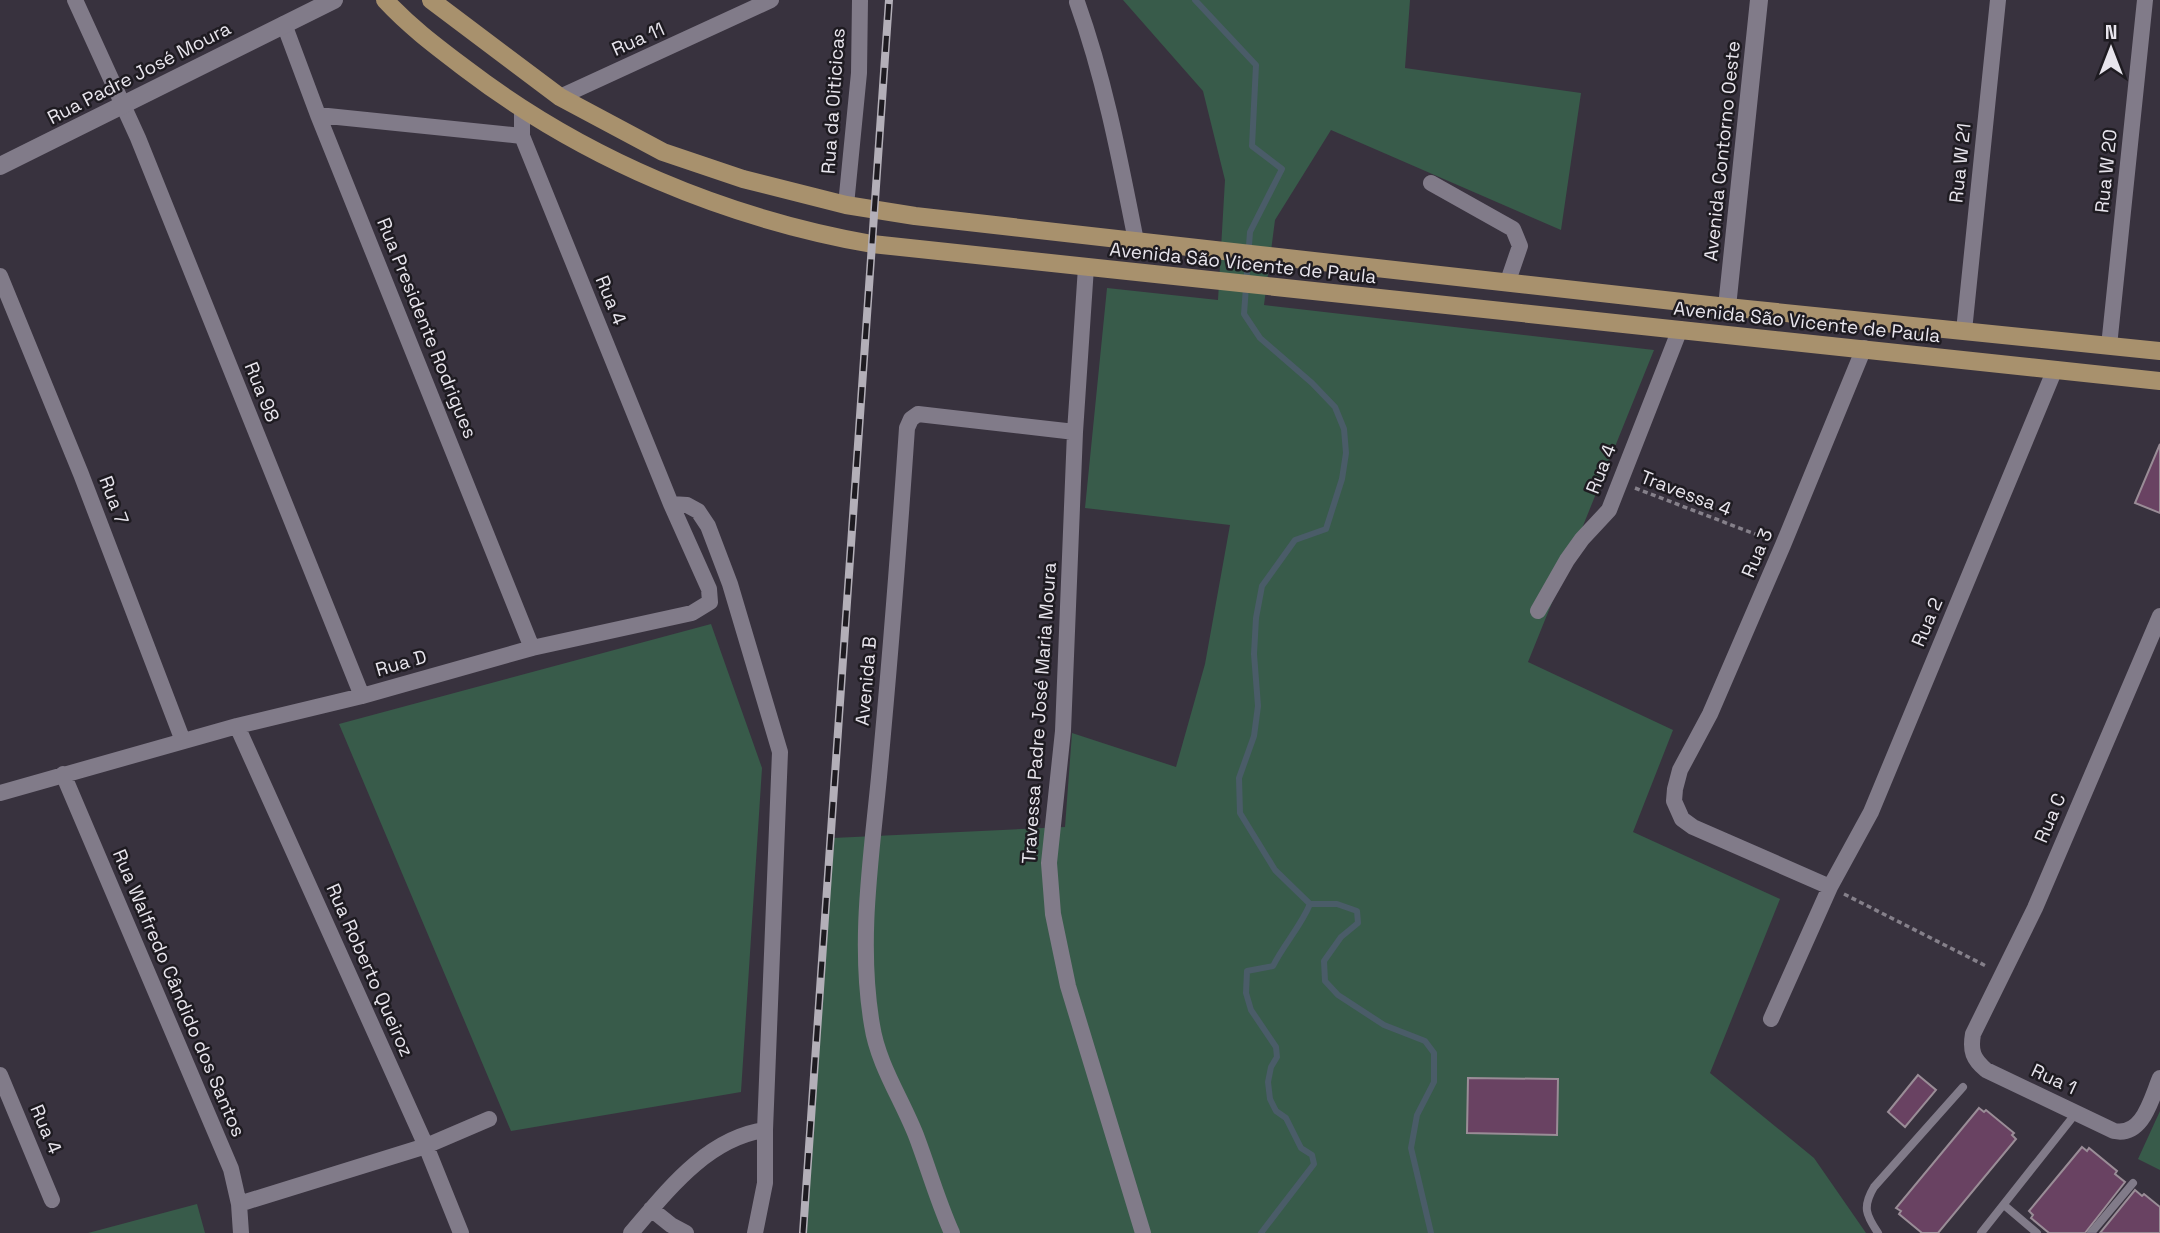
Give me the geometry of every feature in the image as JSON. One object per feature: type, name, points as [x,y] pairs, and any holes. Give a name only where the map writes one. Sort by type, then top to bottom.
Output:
[{"type":"main road","name":"Avenida São Vicente de Paula","points":[[385,0],[409,26],[522,110],[655,180],[740,213],[842,239],[1301,291],[2160,380]]},
{"type":"main road","name":"Avenida São Vicente de Paula","points":[[431,0],[560,97],[663,152],[743,179],[846,205],[915,216],[1727,307],[2160,351]]},
{"type":"main road","points":[[1452,306],[1455,276]]},
{"type":"street","name":"Rua 98","points":[[75,0],[124,104],[362,696]]},
{"type":"street","name":"Rua Padre José Moura","points":[[0,166],[334,0]]},
{"type":"street","name":"Rua 11","points":[[560,97],[771,0]]},
{"type":"street","name":"Rua da Oiticicas","points":[[846,205],[859,73],[860,0]]},
{"type":"street","name":"Avenida Contorno Oeste","points":[[1727,307],[1759,0]]},
{"type":"street","name":"Rua W 21","points":[[1964,331],[1998,0]]},
{"type":"street","name":"Rua W 20","points":[[2109,346],[2145,0]]},
{"type":"street","points":[[1077,2],[1095,53],[1136,241]]},
{"type":"street","name":"Rua Presidente Rodrigues","points":[[284,24],[532,648]]},
{"type":"street","name":"Rua 4","points":[[522,110],[522,136],[671,504]]},
{"type":"street","points":[[318,115],[522,136]]},
{"type":"street","points":[[1431,183],[1513,229],[1520,246],[1508,281]]},
{"type":"street","name":"Travessa Padre José Maria Moura","points":[[1086,267],[1075,432],[1063,731],[1049,850],[1053,914],[1072,999],[1143,1233]]},
{"type":"street","name":"Rua 7","points":[[0,276],[81,474],[183,741]]},
{"type":"street","name":"Rua 4","points":[[1538,611],[1567,560],[1609,509],[1680,329]]},
{"type":"street","name":"Rua 3","points":[[1830,887],[1693,827],[1682,819],[1674,802],[1680,770],[1710,714],[1864,348]]},
{"type":"street","name":"Rua 2","points":[[1771,1019],[1830,887],[1871,812],[2056,369]]},
{"type":"street","name":"Avenida B","points":[[952,1233],[917,1138],[880,1054],[872,1028],[865,971],[867,892],[896,586],[907,428],[911,419],[918,414],[1075,432]]},
{"type":"street","points":[[671,504],[687,505],[698,512],[708,526],[730,584],[780,752],[765,1183],[755,1233]]},
{"type":"street","name":"Rua D","points":[[1,790],[237,726],[362,696],[532,648],[692,613],[709,601],[709,589],[671,504]]},
{"type":"street","name":"Rua C","points":[[1972,1034],[2035,908],[2160,616]]},
{"type":"street","name":"Rua Roberto Queiroz","points":[[237,726],[426,1146],[461,1233]]},
{"type":"street","name":"Rua Walfredo Cândido dos Santos","points":[[62,775],[231,1169],[239,1204],[241,1233]]},
{"type":"street","name":"Rua 1","points":[[1972,1034],[1970,1049],[1975,1061],[1986,1070],[2114,1131],[2123,1133],[2133,1130],[2141,1121],[2160,1078]]},
{"type":"street","name":"Rua 4","points":[[0,1075],[52,1200]]},
{"type":"street","points":[[239,1204],[426,1146],[489,1119]]},
{"type":"street","points":[[631,1233],[682,1177],[715,1148],[737,1136],[765,1130]]},
{"type":"street","points":[[651,1209],[671,1226],[686,1233]]},
{"type":"lane","points":[[1878,1233],[1866,1210],[1867,1199],[1874,1187],[1963,1087]]},
{"type":"lane","points":[[1981,1233],[2076,1113]]},
{"type":"lane","points":[[2091,1233],[2133,1182]]},
{"type":"lane","points":[[2004,1205],[2037,1233]]},
{"type":"path","name":"Travessa 4","points":[[1618,482],[1783,545]]},
{"type":"path","points":[[1830,887],[2002,974]]},
{"type":"green space","points":[[1123,0],[1410,0],[1405,68],[1581,93],[1561,230],[1331,130],[1275,220],[1264,305],[1654,350],[1528,662],[1673,730],[1633,832],[1780,899],[1710,1073],[1814,1158],[1866,1233],[803,1233],[833,838],[1065,827],[1072,733],[1176,767],[1205,664],[1230,525],[1085,508],[1107,288],[1218,300],[1225,180],[1203,91]]},
{"type":"green space","points":[[711,624],[762,768],[741,1092],[511,1131],[339,724]]},
{"type":"green space","points":[[2160,1111],[2160,1170],[2138,1159]]},
{"type":"green space","points":[[197,1204],[205,1233],[88,1233]]},
{"type":"building","points":[[2160,444],[2160,513],[2135,503]]},
{"type":"building","points":[[1918,1075],[1936,1090],[1905,1127],[1888,1112]]},
{"type":"building","points":[[1468,1078],[1558,1079],[1557,1135],[1467,1133]]},
{"type":"building","points":[[1979,1108],[1984,1112],[1986,1110],[2014,1133],[2012,1135],[2016,1139],[1938,1233],[1922,1233],[1899,1214],[1901,1211],[1896,1208]]},
{"type":"building","points":[[2082,1147],[2087,1151],[2089,1148],[2117,1171],[2115,1174],[2125,1182],[2085,1233],[2049,1233],[2031,1218],[2033,1215],[2029,1211]]},
{"type":"building","points":[[2135,1190],[2160,1207],[2160,1233],[2100,1233]]},
{"type":"waterway","points":[[1195,0],[1256,65],[1252,146],[1282,169],[1250,232],[1244,314],[1260,338],[1335,407],[1344,429],[1346,453],[1342,479],[1326,529],[1295,540],[1262,586],[1256,618],[1254,654],[1258,706],[1254,736],[1239,778],[1240,813],[1275,870],[1310,904],[1337,904],[1357,911],[1358,923],[1341,937],[1324,961],[1325,981],[1338,995],[1384,1025],[1425,1041],[1434,1053],[1434,1082],[1417,1115],[1411,1148],[1431,1233]]},
{"type":"waterway","points":[[1261,1233],[1314,1164],[1312,1155],[1301,1148],[1286,1118],[1276,1111],[1270,1099],[1268,1082],[1271,1067],[1277,1057],[1276,1047],[1251,1010],[1246,993],[1247,971],[1273,966],[1310,904]]},
{"type":"railway","points":[[803,1233],[889,0]]}]
